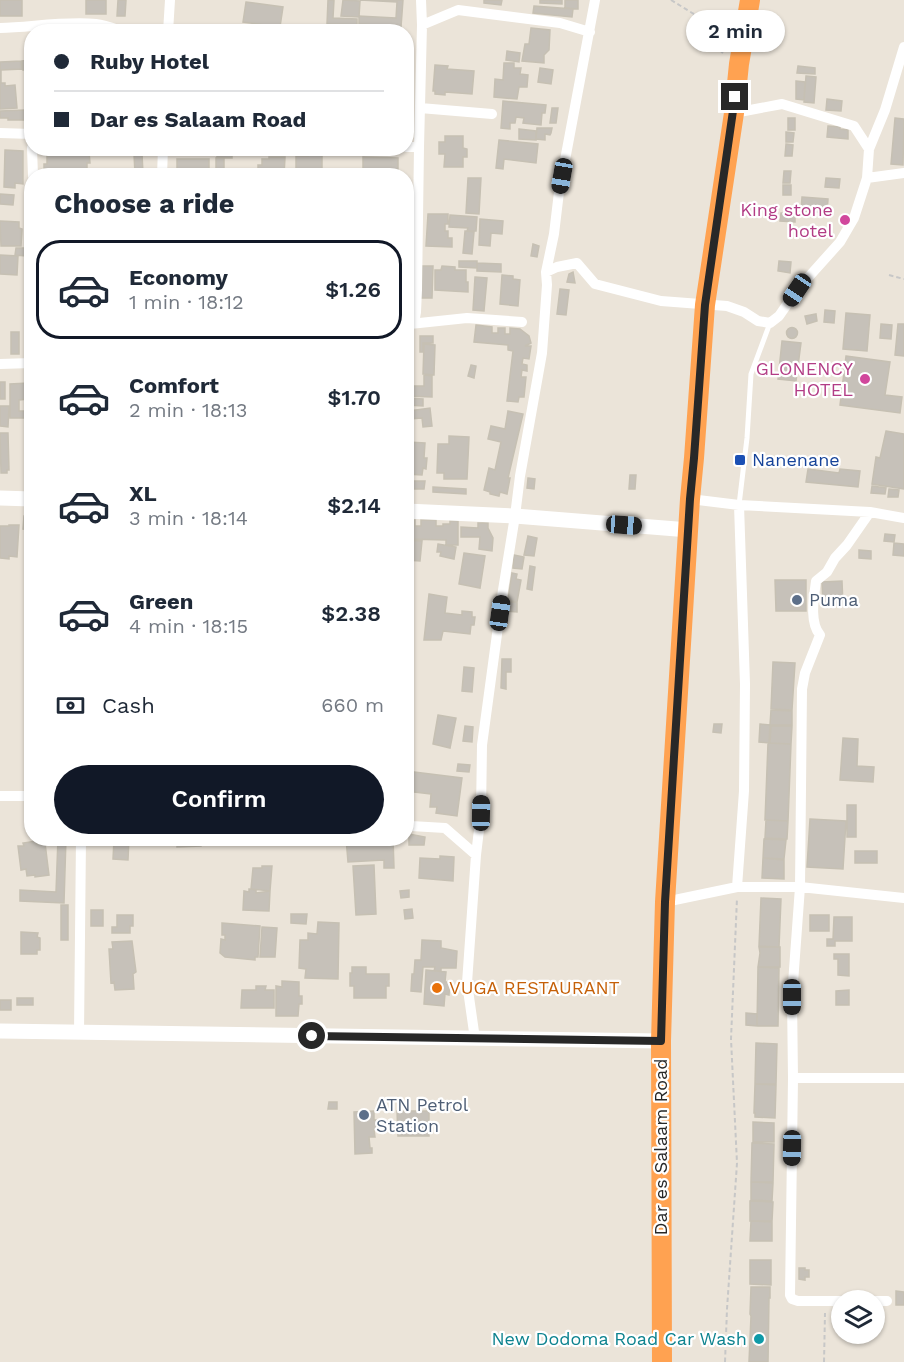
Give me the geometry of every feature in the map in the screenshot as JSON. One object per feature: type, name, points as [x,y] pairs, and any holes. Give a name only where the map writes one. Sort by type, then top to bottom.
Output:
[{"type":"highway","name":"Dar es Salaam Road","points":[[662,1362],[661,1041],[665,902],[690,499],[705,305],[750,0]]},
{"type":"street","points":[[168,24],[170,0]]},
{"type":"street","points":[[414,315],[417,290],[421,0]]},
{"type":"street","points":[[475,1039],[467,983],[481,813],[482,745],[520,476],[542,353],[546,272],[595,0]]},
{"type":"street","points":[[422,25],[458,10],[560,23],[590,32]]},
{"type":"street","points":[[63,24],[98,24]]},
{"type":"street","points":[[0,28],[24,27]]},
{"type":"street","points":[[546,272],[577,263],[595,284],[661,301],[728,306],[758,321],[770,323],[779,316],[797,290],[840,242],[854,218],[867,178],[869,149],[885,110],[904,47]]},
{"type":"street","points":[[734,113],[782,104],[854,126],[869,149]]},
{"type":"street","points":[[420,108],[492,114]]},
{"type":"street","points":[[0,134],[24,134]]},
{"type":"street","points":[[867,178],[904,173]]},
{"type":"street","points":[[414,321],[467,318],[522,322]]},
{"type":"street","points":[[0,364],[24,363]]},
{"type":"street","points":[[0,498],[24,499]]},
{"type":"street","points":[[690,499],[739,506],[870,512],[904,518]]},
{"type":"street","points":[[737,887],[744,791],[746,684],[739,506]]},
{"type":"street","points":[[414,511],[515,516],[689,530]]},
{"type":"street","points":[[831,1301],[798,1301],[792,1299],[790,1295],[792,997],[800,887],[802,689],[805,673],[820,635],[815,629],[813,600],[816,581],[827,572],[870,512]]},
{"type":"street","points":[[0,796],[24,796]]},
{"type":"street","points":[[414,826],[445,828],[476,855]]},
{"type":"street","points":[[79,1033],[81,846]]},
{"type":"street","points":[[665,902],[737,887],[800,887],[904,898]]},
{"type":"street","points":[[0,1031],[661,1041]]},
{"type":"street","points":[[793,1078],[904,1078]]},
{"type":"lane","points":[[739,506],[747,438],[751,374],[770,323]]},
{"type":"path","points":[[671,0],[702,18],[710,41],[739,64]]},
{"type":"path","points":[[889,275],[904,279]]},
{"type":"path","points":[[725,1362],[737,1163],[731,1039],[737,887]]},
{"type":"path","points":[[824,1362],[825,1301]]},
{"type":"building","points":[[0,0],[22,0],[22,16],[0,16]]},
{"type":"building","points":[[86,0],[106,0],[106,14],[86,14]]},
{"type":"building","points":[[118,0],[126,0],[125,16],[117,16]]},
{"type":"building","points":[[328,0],[334,0],[333,18],[357,19],[357,24],[327,24]]},
{"type":"building","points":[[343,0],[360,1],[359,17],[341,16]]},
{"type":"building","points":[[360,0],[403,0],[401,24],[359,24],[359,16],[396,18],[397,2]]},
{"type":"building","points":[[484,0],[502,0],[501,5],[484,3]]},
{"type":"building","points":[[540,0],[562,0],[562,4],[540,3]]},
{"type":"building","points":[[565,0],[578,0],[578,9],[565,8]]},
{"type":"building","points":[[246,2],[283,7],[280,24],[243,22]]},
{"type":"building","points":[[534,6],[573,9],[572,17],[533,13]]},
{"type":"building","points":[[531,28],[550,30],[549,50],[544,55],[544,63],[522,61],[525,44],[529,44]]},
{"type":"building","points":[[507,51],[520,53],[519,62],[506,60]]},
{"type":"building","points":[[21,61],[22,69],[1,70],[0,82],[0,62]]},
{"type":"building","points":[[504,63],[514,63],[514,68],[521,68],[520,74],[528,75],[527,87],[519,87],[517,99],[494,97],[495,79],[503,80]]},
{"type":"building","points":[[435,65],[448,66],[447,69],[474,71],[472,94],[445,92],[445,95],[435,94],[433,91]]},
{"type":"building","points":[[798,66],[815,68],[815,74],[797,73]]},
{"type":"building","points":[[540,68],[553,70],[551,84],[538,82]]},
{"type":"building","points":[[806,76],[816,77],[814,103],[804,102]]},
{"type":"building","points":[[796,81],[805,82],[804,100],[796,99]]},
{"type":"building","points":[[0,83],[5,83],[5,86],[15,85],[17,108],[0,109]]},
{"type":"building","points":[[827,99],[842,101],[841,111],[826,110]]},
{"type":"building","points":[[503,101],[546,105],[545,113],[542,113],[541,125],[523,123],[524,118],[516,117],[515,123],[510,123],[510,129],[501,128]]},
{"type":"building","points":[[552,108],[558,108],[556,123],[550,123]]},
{"type":"building","points":[[24,110],[24,120],[0,118],[0,111]]},
{"type":"building","points":[[788,118],[795,118],[795,130],[788,130]]},
{"type":"building","points":[[895,118],[904,119],[903,165],[891,164]]},
{"type":"building","points":[[828,126],[848,130],[848,139],[827,137]]},
{"type":"building","points":[[537,128],[552,128],[550,135],[545,134],[545,140],[536,139]]},
{"type":"building","points":[[519,129],[536,131],[536,140],[519,139]]},
{"type":"building","points":[[786,132],[794,133],[793,142],[786,142]]},
{"type":"building","points":[[445,136],[463,136],[463,148],[467,149],[467,157],[463,157],[463,167],[444,167],[445,154],[439,154],[439,142],[445,142]]},
{"type":"building","points":[[499,140],[538,144],[536,163],[504,159],[503,169],[496,168]]},
{"type":"building","points":[[786,144],[793,145],[792,156],[785,156]]},
{"type":"building","points":[[5,150],[23,151],[23,184],[15,183],[15,188],[4,187]]},
{"type":"building","points":[[47,156],[89,156],[90,163],[87,163],[87,168],[44,168],[44,164],[47,164]]},
{"type":"building","points":[[134,156],[142,156],[143,168],[135,168]]},
{"type":"building","points":[[296,156],[322,156],[322,168],[296,168]]},
{"type":"building","points":[[269,157],[285,157],[284,168],[258,168],[258,165],[262,165],[262,159],[269,159]]},
{"type":"building","points":[[363,157],[398,158],[398,168],[363,168]]},
{"type":"building","points":[[216,158],[224,158],[224,168],[216,168]]},
{"type":"building","points":[[177,159],[209,159],[209,168],[177,168]]},
{"type":"building","points":[[784,171],[791,171],[790,183],[783,183]]},
{"type":"building","points":[[468,178],[481,178],[479,214],[466,213]]},
{"type":"building","points":[[826,178],[840,179],[839,188],[825,187]]},
{"type":"building","points":[[783,185],[791,185],[791,195],[783,195]]},
{"type":"building","points":[[0,194],[14,195],[13,205],[0,204]]},
{"type":"building","points":[[802,197],[828,199],[827,213],[801,211]]},
{"type":"building","points":[[781,213],[795,214],[795,222],[780,221]]},
{"type":"building","points":[[428,214],[448,214],[445,231],[448,231],[448,238],[452,238],[452,247],[426,246]]},
{"type":"building","points":[[450,215],[477,217],[476,231],[449,227]]},
{"type":"building","points":[[480,219],[503,221],[502,234],[491,233],[490,246],[479,245]]},
{"type":"building","points":[[0,221],[19,222],[19,228],[22,229],[21,246],[1,246]]},
{"type":"building","points":[[465,231],[474,232],[472,254],[463,253]]},
{"type":"building","points":[[533,244],[539,246],[537,257],[531,256]]},
{"type":"building","points":[[16,248],[24,248],[24,256],[15,255]]},
{"type":"building","points":[[0,255],[18,256],[17,275],[0,274]]},
{"type":"building","points":[[459,261],[477,261],[477,268],[459,267]]},
{"type":"building","points":[[779,261],[791,262],[790,273],[778,271]]},
{"type":"building","points":[[477,263],[501,264],[501,272],[477,271]]},
{"type":"building","points":[[422,266],[433,266],[432,298],[421,298]]},
{"type":"building","points":[[442,266],[455,267],[455,270],[466,270],[468,292],[435,290],[435,270],[441,270]]},
{"type":"building","points":[[573,272],[575,283],[567,282],[569,274]]},
{"type":"building","points":[[502,275],[513,276],[513,279],[520,280],[518,306],[500,304]]},
{"type":"building","points":[[475,277],[487,278],[484,311],[473,310]]},
{"type":"building","points":[[560,289],[569,290],[566,315],[557,314]]},
{"type":"building","points":[[825,310],[835,311],[834,323],[824,322]]},
{"type":"building","points":[[846,313],[870,315],[867,351],[843,349]]},
{"type":"building","points":[[816,314],[817,321],[807,324],[805,316]]},
{"type":"building","points":[[881,324],[892,325],[891,339],[880,338]]},
{"type":"building","points":[[898,324],[904,324],[904,356],[895,355]]},
{"type":"building","points":[[476,325],[492,327],[492,333],[498,333],[498,328],[505,328],[505,334],[510,334],[510,328],[520,329],[529,336],[531,343],[525,346],[531,346],[529,359],[523,358],[522,364],[527,365],[527,371],[522,370],[521,377],[526,377],[524,397],[519,397],[518,402],[507,401],[513,351],[508,350],[508,345],[474,342]]},
{"type":"building","points":[[792,327],[798,333],[792,339],[786,333]]},
{"type":"building","points":[[11,332],[19,332],[19,354],[11,354]]},
{"type":"building","points":[[420,336],[433,336],[433,343],[423,343],[423,352],[420,352]]},
{"type":"building","points":[[782,341],[801,343],[796,381],[778,379]]},
{"type":"building","points":[[424,344],[435,345],[434,375],[423,374]]},
{"type":"building","name":"GLONENCY HOTEL","points":[[846,356],[890,362],[885,395],[902,397],[900,413],[840,405]]},
{"type":"building","points":[[471,365],[476,366],[474,378],[468,376]]},
{"type":"building","points":[[424,375],[432,376],[432,397],[414,396],[414,386],[424,386]]},
{"type":"building","points":[[0,382],[5,382],[5,399],[0,399]]},
{"type":"building","points":[[24,383],[24,399],[19,400],[19,411],[24,411],[24,418],[10,418],[10,384]]},
{"type":"building","points":[[414,398],[423,399],[423,406],[414,405]]},
{"type":"building","points":[[0,406],[9,406],[8,427],[0,426]]},
{"type":"building","points":[[430,408],[432,426],[423,427],[422,418],[414,419],[414,410]]},
{"type":"building","points":[[508,411],[523,414],[508,478],[510,478],[507,494],[500,492],[499,496],[484,490],[489,468],[495,470],[501,442],[488,439],[491,426],[505,429]]},
{"type":"building","points":[[886,431],[904,434],[904,489],[872,484],[876,457],[880,458]]},
{"type":"building","points":[[0,433],[8,433],[9,470],[7,473],[1,473]]},
{"type":"building","points":[[449,436],[469,437],[467,479],[444,479],[444,473],[437,473],[438,444],[449,444]]},
{"type":"building","points":[[414,442],[425,443],[426,469],[423,468],[422,475],[414,474]]},
{"type":"building","points":[[808,469],[839,473],[840,469],[860,471],[858,487],[806,482]]},
{"type":"building","points":[[630,475],[636,475],[635,489],[629,489]]},
{"type":"building","points":[[528,478],[535,479],[534,489],[527,488]]},
{"type":"building","points":[[414,481],[425,481],[424,489],[414,489]]},
{"type":"building","points":[[872,486],[886,488],[885,494],[871,493]]},
{"type":"building","points":[[433,487],[466,489],[466,494],[433,492]]},
{"type":"building","points":[[889,489],[899,490],[898,497],[888,497]]},
{"type":"building","points":[[414,520],[415,526],[421,526],[421,520],[436,520],[436,526],[458,521],[458,545],[446,545],[446,540],[414,539]]},
{"type":"building","points":[[478,523],[488,523],[493,538],[492,551],[479,549],[480,537],[461,537],[461,527],[478,528]]},
{"type":"building","points":[[19,525],[17,557],[0,558],[0,526]]},
{"type":"building","points":[[885,534],[895,535],[894,542],[884,541]]},
{"type":"building","points":[[528,536],[537,538],[534,556],[524,555]]},
{"type":"building","points":[[414,540],[422,541],[420,561],[414,561]]},
{"type":"building","points":[[894,543],[904,544],[904,556],[893,555]]},
{"type":"building","points":[[438,544],[456,547],[454,559],[440,556],[441,552],[437,552]]},
{"type":"building","points":[[859,550],[871,551],[871,559],[859,558]]},
{"type":"building","points":[[464,553],[485,556],[480,588],[459,584]]},
{"type":"building","points":[[514,555],[524,557],[522,569],[513,568]]},
{"type":"building","points":[[530,566],[535,567],[532,590],[527,589]]},
{"type":"building","points":[[512,573],[517,574],[516,579],[521,580],[517,602],[508,600]]},
{"type":"building","points":[[775,580],[806,580],[806,611],[776,611]]},
{"type":"building","points":[[842,581],[843,605],[823,606],[822,582]]},
{"type":"building","points":[[429,594],[447,597],[445,613],[462,615],[462,611],[472,612],[472,617],[475,617],[470,634],[443,631],[441,640],[424,640]]},
{"type":"building","points":[[506,602],[517,602],[517,612],[505,611]]},
{"type":"building","points":[[502,659],[511,659],[511,672],[506,672],[506,689],[501,688]]},
{"type":"building","points":[[773,662],[795,663],[792,710],[771,709]]},
{"type":"building","points":[[464,667],[474,668],[472,692],[462,691]]},
{"type":"building","points":[[771,710],[792,711],[792,725],[770,725]]},
{"type":"building","points":[[438,715],[456,718],[450,748],[433,744]]},
{"type":"building","points":[[714,724],[722,724],[721,733],[713,732]]},
{"type":"building","points":[[760,724],[770,725],[769,743],[759,742]]},
{"type":"building","points":[[465,726],[473,727],[472,742],[463,741]]},
{"type":"building","points":[[771,726],[792,726],[791,744],[770,743]]},
{"type":"building","points":[[843,738],[858,739],[857,766],[874,767],[873,782],[840,780]]},
{"type":"building","points":[[768,743],[791,744],[788,821],[765,820]]},
{"type":"building","points":[[458,764],[470,765],[469,772],[457,771]]},
{"type":"building","points":[[414,772],[462,778],[457,816],[436,813],[437,807],[430,807],[431,794],[414,792]]},
{"type":"building","points":[[847,805],[856,805],[856,837],[847,837]]},
{"type":"building","points":[[810,819],[846,821],[843,869],[807,867]]},
{"type":"building","points":[[766,820],[788,821],[787,839],[765,838]]},
{"type":"building","points":[[414,835],[425,837],[424,845],[414,845]]},
{"type":"building","points":[[764,839],[786,840],[784,859],[763,858]]},
{"type":"building","points":[[18,846],[45,846],[49,875],[27,876],[26,869],[21,870]]},
{"type":"building","points":[[58,846],[66,846],[64,903],[20,901],[20,890],[56,892]]},
{"type":"building","points":[[114,846],[129,846],[128,860],[113,859]]},
{"type":"building","points":[[347,846],[393,846],[394,868],[384,868],[384,860],[348,862]]},
{"type":"building","points":[[855,851],[877,851],[877,863],[855,863]]},
{"type":"building","points":[[440,856],[454,857],[453,881],[419,878],[420,858],[440,859]]},
{"type":"building","points":[[763,858],[784,860],[784,879],[762,878]]},
{"type":"building","points":[[374,865],[376,914],[356,915],[353,866]]},
{"type":"building","points":[[262,866],[272,866],[270,891],[251,889],[253,868],[262,868]]},
{"type":"building","points":[[249,889],[256,890],[256,893],[270,891],[269,911],[243,910],[244,891],[249,892]]},
{"type":"building","points":[[409,890],[409,897],[401,898],[400,891]]},
{"type":"building","points":[[761,898],[781,899],[779,947],[759,946]]},
{"type":"building","points":[[61,905],[68,905],[68,940],[61,940]]},
{"type":"building","points":[[412,909],[413,918],[405,919],[404,910]]},
{"type":"building","points":[[91,910],[103,910],[103,926],[91,926]]},
{"type":"building","points":[[291,914],[307,914],[306,924],[291,923]]},
{"type":"building","points":[[117,915],[133,915],[133,926],[130,926],[130,933],[112,933],[112,927],[117,927]]},
{"type":"building","points":[[810,915],[829,915],[829,931],[810,931]]},
{"type":"building","points":[[834,917],[852,917],[852,941],[835,941],[835,946],[827,946],[827,939],[833,939]]},
{"type":"building","points":[[318,922],[339,923],[338,979],[305,978],[306,969],[299,968],[300,940],[308,940],[308,933],[317,934]]},
{"type":"building","points":[[222,923],[260,926],[258,957],[255,957],[255,960],[225,957],[220,953],[221,939],[225,940],[225,935],[222,935]]},
{"type":"building","points":[[262,927],[277,928],[275,957],[260,957]]},
{"type":"building","points":[[21,932],[38,933],[40,950],[37,950],[37,954],[21,954]]},
{"type":"building","points":[[422,940],[441,941],[441,948],[457,951],[456,968],[441,968],[441,971],[434,971],[435,967],[423,967],[421,992],[411,991],[415,960],[421,960]]},
{"type":"building","points":[[132,941],[136,972],[133,974],[134,989],[115,990],[114,982],[111,983],[109,949],[113,949],[112,942]]},
{"type":"building","points":[[759,947],[780,947],[780,967],[758,967]]},
{"type":"building","points":[[834,954],[849,954],[849,976],[838,975],[838,959],[834,959]]},
{"type":"building","points":[[352,967],[366,967],[366,974],[389,974],[386,998],[354,998],[354,986],[350,986]]},
{"type":"building","points":[[758,967],[779,968],[778,1026],[757,1026]]},
{"type":"building","name":"VUGA RESTAURANT","points":[[426,970],[446,972],[445,982],[450,982],[449,995],[445,994],[444,1006],[424,1004]]},
{"type":"building","points":[[282,981],[299,982],[299,996],[302,996],[302,1004],[299,1004],[298,1016],[276,1016],[276,986],[282,987]]},
{"type":"building","points":[[256,986],[266,986],[265,990],[274,990],[274,1008],[241,1008],[242,990],[256,990]]},
{"type":"building","points":[[849,990],[849,1005],[836,1005],[836,991]]},
{"type":"building","points":[[17,998],[33,998],[33,1005],[17,1005]]},
{"type":"building","points":[[0,1000],[11,1000],[11,1010],[0,1010]]},
{"type":"building","points":[[746,1013],[757,1014],[757,1026],[746,1025]]},
{"type":"building","points":[[756,1043],[777,1044],[776,1084],[755,1084]]},
{"type":"building","points":[[755,1084],[776,1085],[775,1118],[755,1117]]},
{"type":"building","points":[[329,1102],[337,1102],[337,1109],[328,1109]]},
{"type":"building","points":[[374,1111],[374,1120],[378,1120],[378,1130],[374,1130],[375,1137],[369,1137],[372,1153],[355,1154],[354,1112]]},
{"type":"building","points":[[397,1111],[429,1111],[429,1136],[398,1136]]},
{"type":"building","points":[[753,1122],[774,1123],[774,1142],[753,1142]]},
{"type":"building","points":[[752,1143],[774,1144],[773,1182],[751,1182]]},
{"type":"building","points":[[751,1182],[773,1183],[772,1201],[751,1200]]},
{"type":"building","points":[[750,1201],[773,1202],[772,1221],[750,1221]]},
{"type":"building","points":[[751,1221],[772,1222],[772,1241],[750,1241]]},
{"type":"building","points":[[750,1260],[771,1260],[771,1285],[750,1284]]},
{"type":"building","points":[[799,1268],[809,1270],[809,1277],[805,1277],[805,1280],[799,1279]]},
{"type":"building","name":"New Dodoma Road Car Wash","points":[[751,1287],[770,1287],[768,1362],[749,1362]]},
{"type":"building","points":[[896,1291],[904,1292],[904,1305],[896,1305]]},
{"type":"place","name":"King stone hotel","points":[[845,220]]},
{"type":"place","name":"GLONENCY HOTEL","points":[[865,379]]},
{"type":"place","name":"Nanenane","points":[[740,460]]},
{"type":"place","name":"Puma","points":[[797,600]]},
{"type":"place","name":"VUGA RESTAURANT","points":[[437,988]]},
{"type":"place","name":"ATN Petrol Station","points":[[364,1115]]},
{"type":"place","name":"New Dodoma Road Car Wash","points":[[759,1339]]},
{"type":"route","points":[[312,1036],[661,1041],[665,902],[690,499],[705,305],[735,97]]}]
